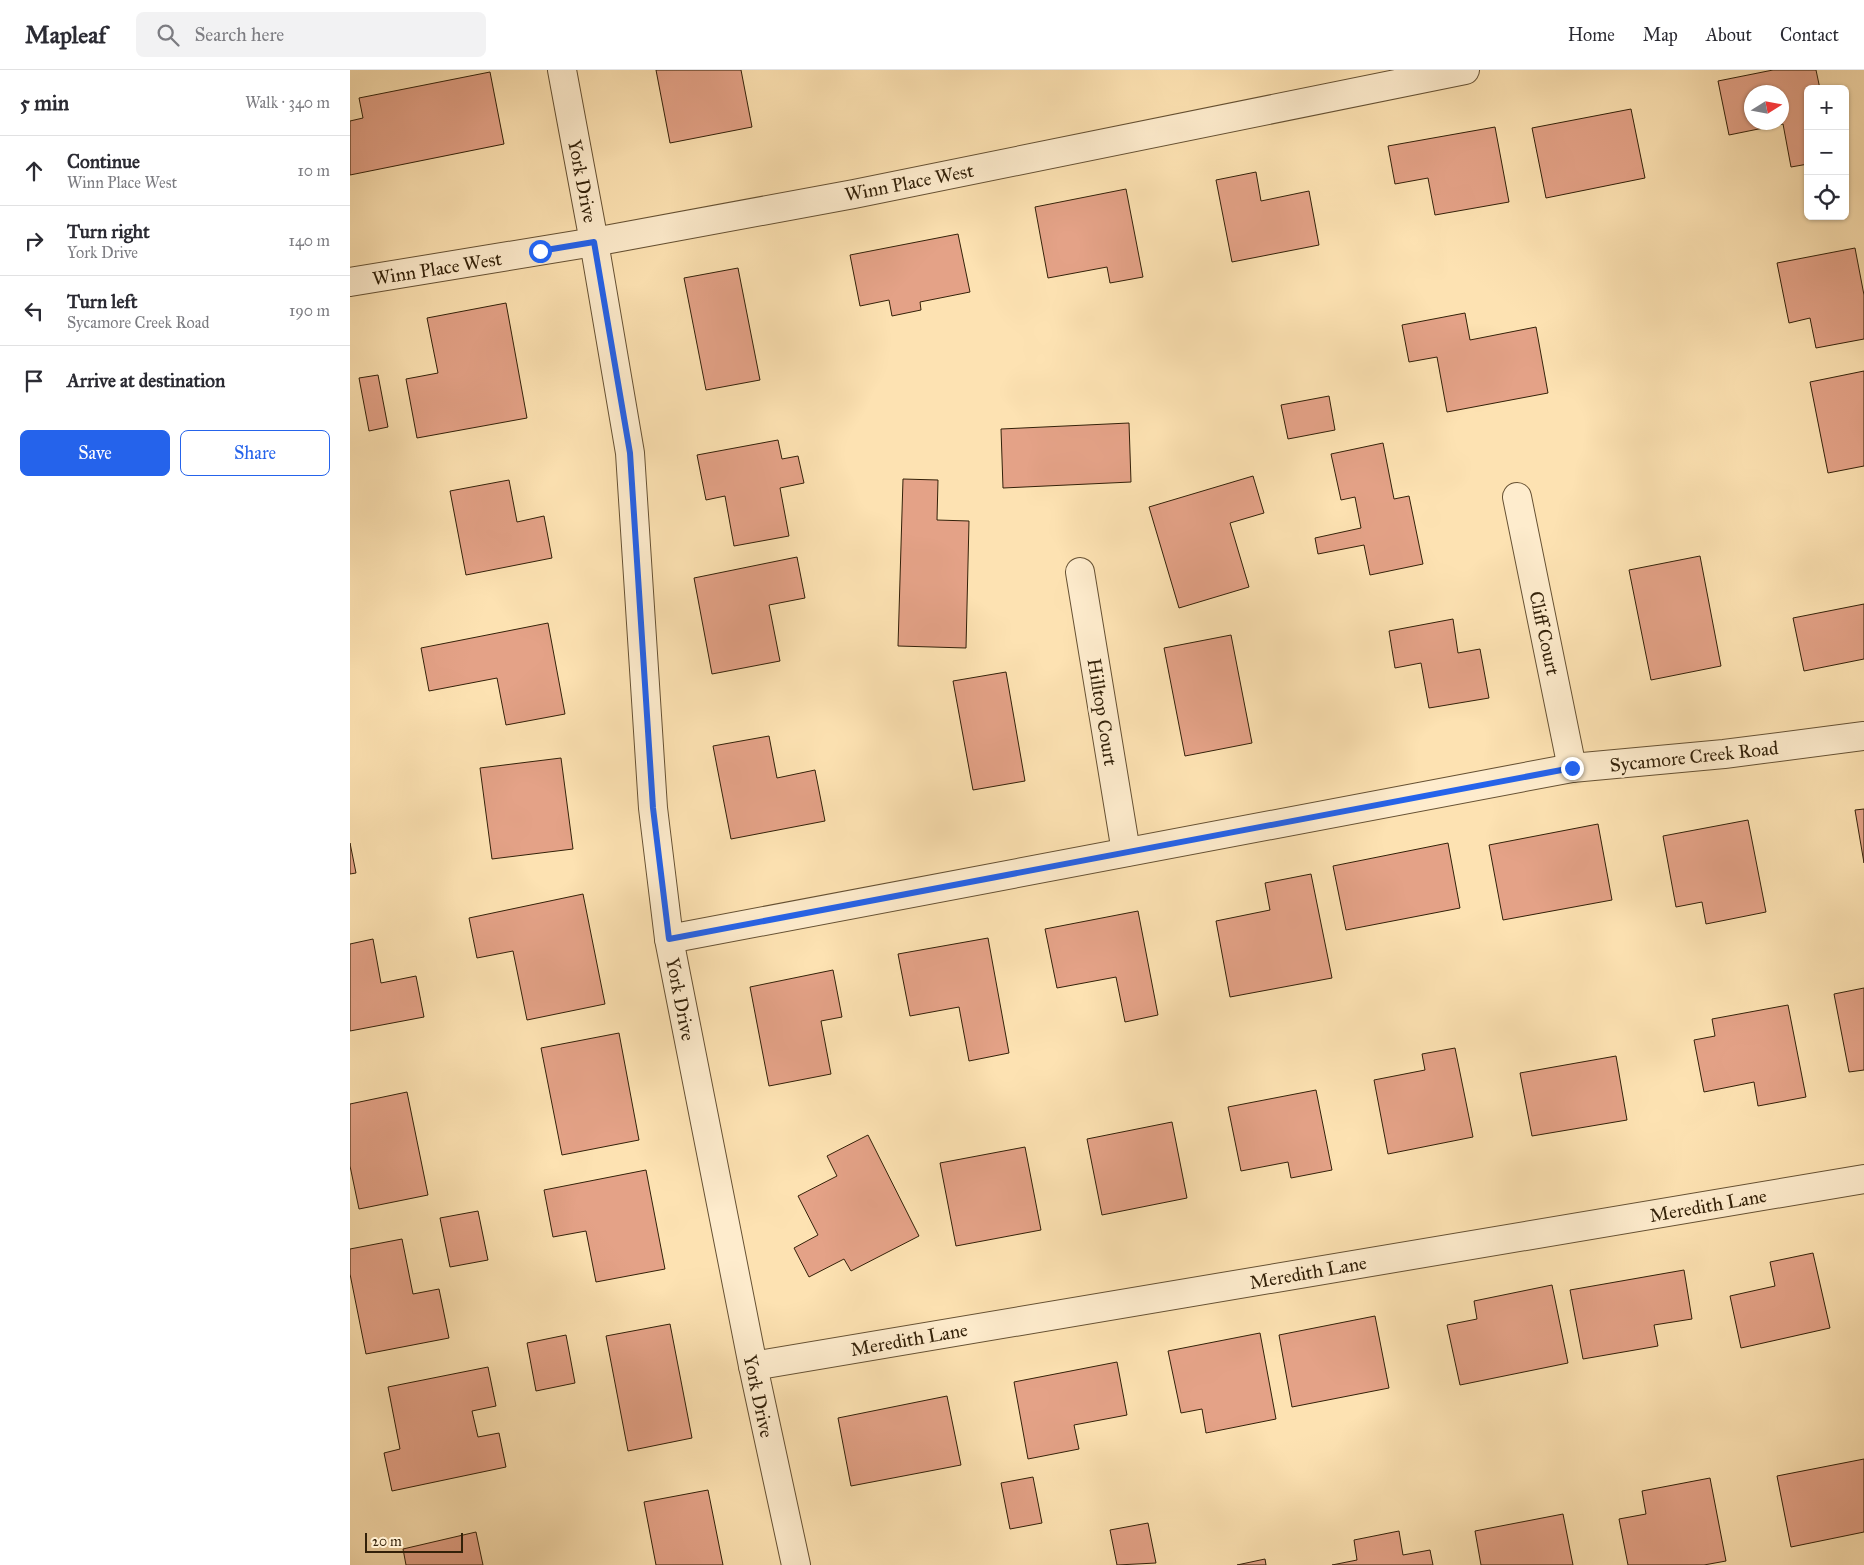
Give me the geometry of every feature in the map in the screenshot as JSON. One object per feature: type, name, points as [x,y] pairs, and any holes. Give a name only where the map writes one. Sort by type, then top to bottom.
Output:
[{"type":"street","name":"York Drive","points":[[562,70],[630,453],[653,808],[669,939],[753,1366],[796,1565]]},
{"type":"street","name":"Winn Place West","points":[[350,282],[594,242],[854,194],[1465,70]]},
{"type":"street","name":"Cliff Court","points":[[1517,497],[1572,768]]},
{"type":"street","name":"Hilltop Court","points":[[1080,572],[1126,852]]},
{"type":"street","name":"Sycamore Creek Road","points":[[669,939],[1572,768],[1724,754],[1864,736]]},
{"type":"street","name":"Meredith Lane","points":[[753,1366],[1864,1179]]},
{"type":"building","points":[[656,70],[741,70],[752,127],[670,143]]},
{"type":"building","points":[[1773,70],[1816,70],[1819,85],[1804,85],[1804,165],[1791,167],[1784,130],[1789,130],[1789,85],[1744,85],[1744,130],[1754,130],[1729,135],[1718,81]]},
{"type":"building","points":[[490,72],[504,144],[350,175],[350,121],[363,118],[359,98]]},
{"type":"building","points":[[1631,109],[1645,178],[1546,198],[1532,128]]},
{"type":"building","points":[[1495,127],[1509,202],[1435,215],[1428,178],[1395,184],[1388,146]]},
{"type":"building","points":[[1256,172],[1261,201],[1309,191],[1319,245],[1232,262],[1216,180]]},
{"type":"building","points":[[1126,189],[1143,277],[1110,283],[1107,267],[1048,278],[1035,207]]},
{"type":"building","points":[[958,234],[970,292],[920,302],[921,310],[892,316],[889,300],[860,306],[850,255]]},
{"type":"building","points":[[1855,248],[1864,295],[1864,339],[1816,348],[1810,318],[1789,323],[1777,263]]},
{"type":"building","points":[[738,268],[760,380],[706,390],[684,278]]},
{"type":"building","points":[[506,303],[527,418],[417,438],[406,379],[438,373],[427,318]]},
{"type":"building","points":[[1465,313],[1470,340],[1536,327],[1548,393],[1447,412],[1437,357],[1409,362],[1402,325]]},
{"type":"building","points":[[1864,371],[1864,466],[1828,473],[1810,382]]},
{"type":"building","points":[[378,375],[388,427],[369,431],[359,378]]},
{"type":"building","points":[[1329,396],[1335,430],[1288,439],[1281,405]]},
{"type":"building","points":[[1129,423],[1131,482],[1003,488],[1001,429]]},
{"type":"building","points":[[778,440],[782,459],[798,456],[804,483],[780,488],[789,536],[734,546],[725,496],[706,500],[697,455]]},
{"type":"building","points":[[1383,443],[1394,499],[1409,496],[1423,564],[1370,575],[1364,545],[1318,554],[1315,538],[1361,528],[1355,497],[1341,500],[1331,454]]},
{"type":"building","points":[[1253,476],[1264,513],[1230,523],[1249,587],[1179,608],[1149,507]]},
{"type":"building","points":[[903,479],[938,480],[937,520],[969,521],[966,648],[898,646]]},
{"type":"building","points":[[509,480],[517,522],[544,516],[552,558],[466,575],[450,491]]},
{"type":"building","points":[[1700,556],[1721,666],[1651,680],[1629,570]]},
{"type":"building","points":[[797,557],[805,598],[769,605],[780,661],[712,674],[694,578]]},
{"type":"building","points":[[1864,604],[1864,659],[1804,671],[1793,618]]},
{"type":"building","points":[[1453,619],[1458,653],[1480,649],[1489,698],[1429,708],[1421,663],[1395,668],[1389,631]]},
{"type":"building","points":[[548,623],[565,714],[506,725],[497,678],[429,691],[421,648]]},
{"type":"building","points":[[1231,635],[1252,743],[1185,756],[1164,648]]},
{"type":"building","points":[[1006,672],[1025,781],[973,790],[953,681]]},
{"type":"building","points":[[769,736],[777,778],[815,770],[825,821],[731,839],[713,746]]},
{"type":"building","points":[[561,758],[573,849],[492,859],[480,768]]},
{"type":"building","points":[[1864,809],[1864,863],[1855,810]]},
{"type":"building","points":[[1748,820],[1766,912],[1706,924],[1702,902],[1676,907],[1663,836]]},
{"type":"building","points":[[1598,824],[1612,900],[1503,920],[1489,845]]},
{"type":"building","points":[[350,843],[356,873],[350,874]]},
{"type":"building","points":[[1448,843],[1460,908],[1346,930],[1333,866]]},
{"type":"building","points":[[1311,874],[1332,978],[1230,997],[1216,921],[1270,910],[1265,883]]},
{"type":"building","points":[[583,894],[605,1004],[527,1020],[513,951],[477,958],[469,918]]},
{"type":"building","points":[[1138,911],[1158,1015],[1125,1022],[1116,977],[1057,988],[1045,929]]},
{"type":"building","points":[[988,938],[1009,1053],[969,1061],[959,1007],[910,1016],[898,954]]},
{"type":"building","points":[[373,939],[381,983],[416,976],[424,1017],[350,1031],[350,944]]},
{"type":"building","points":[[833,970],[842,1017],[821,1021],[831,1074],[769,1086],[750,987]]},
{"type":"building","points":[[1864,988],[1864,1070],[1849,1072],[1834,994]]},
{"type":"building","points":[[1788,1005],[1806,1097],[1758,1106],[1754,1082],[1704,1092],[1694,1040],[1715,1036],[1712,1019]]},
{"type":"building","points":[[619,1033],[639,1140],[562,1155],[541,1048]]},
{"type":"building","points":[[1455,1048],[1473,1137],[1388,1154],[1374,1080],[1425,1070],[1422,1054]]},
{"type":"building","points":[[1616,1056],[1627,1120],[1532,1136],[1520,1073]]},
{"type":"building","points":[[1316,1090],[1332,1170],[1291,1178],[1288,1162],[1241,1171],[1228,1107]]},
{"type":"building","points":[[407,1092],[428,1195],[359,1209],[350,1166],[350,1104]]},
{"type":"building","points":[[1172,1122],[1187,1198],[1102,1215],[1087,1139]]},
{"type":"building","points":[[868,1135],[919,1236],[851,1271],[844,1259],[809,1277],[794,1248],[818,1235],[798,1196],[837,1176],[827,1156]]},
{"type":"building","points":[[1025,1147],[1041,1230],[956,1246],[940,1163]]},
{"type":"building","points":[[646,1170],[665,1269],[596,1282],[586,1231],[553,1237],[544,1190]]},
{"type":"building","points":[[478,1211],[488,1260],[450,1267],[440,1218]]},
{"type":"building","points":[[402,1239],[413,1294],[439,1289],[449,1338],[366,1354],[350,1274],[350,1249]]},
{"type":"building","points":[[1813,1253],[1830,1328],[1741,1348],[1730,1296],[1775,1286],[1770,1262]]},
{"type":"building","points":[[1684,1270],[1692,1319],[1654,1325],[1658,1346],[1583,1359],[1570,1290]]},
{"type":"building","points":[[1552,1285],[1568,1363],[1460,1385],[1447,1325],[1477,1319],[1474,1301]]},
{"type":"building","points":[[1375,1316],[1389,1388],[1292,1407],[1279,1335]]},
{"type":"building","points":[[670,1324],[692,1438],[628,1451],[606,1336]]},
{"type":"building","points":[[1260,1333],[1276,1419],[1206,1433],[1202,1409],[1181,1413],[1168,1351]]},
{"type":"building","points":[[566,1335],[575,1383],[536,1391],[527,1343]]},
{"type":"building","points":[[1117,1362],[1127,1415],[1074,1425],[1079,1449],[1028,1459],[1014,1382]]},
{"type":"building","points":[[488,1367],[496,1406],[472,1411],[478,1437],[499,1433],[506,1467],[392,1491],[384,1453],[400,1449],[388,1387]]},
{"type":"building","points":[[947,1396],[961,1465],[851,1486],[838,1418]]},
{"type":"building","points":[[1864,1459],[1864,1532],[1791,1547],[1777,1476]]},
{"type":"building","points":[[1033,1477],[1042,1523],[1010,1529],[1001,1483]]},
{"type":"building","points":[[1710,1478],[1726,1561],[1704,1565],[1628,1565],[1619,1519],[1646,1514],[1642,1491]]},
{"type":"building","points":[[708,1490],[723,1565],[656,1565],[644,1502]]},
{"type":"building","points":[[1563,1514],[1573,1565],[1481,1565],[1475,1531]]},
{"type":"building","points":[[1148,1523],[1156,1563],[1117,1565],[1110,1530]]},
{"type":"building","points":[[1399,1531],[1403,1555],[1430,1550],[1433,1565],[1332,1565],[1357,1560],[1354,1540]]},
{"type":"building","points":[[476,1532],[483,1565],[406,1565],[403,1549]]},
{"type":"building","points":[[1265,1559],[1266,1565],[1237,1565]]},
{"type":"route","points":[[540,251],[594,242],[630,453],[653,808],[669,939],[1572,768]]}]
